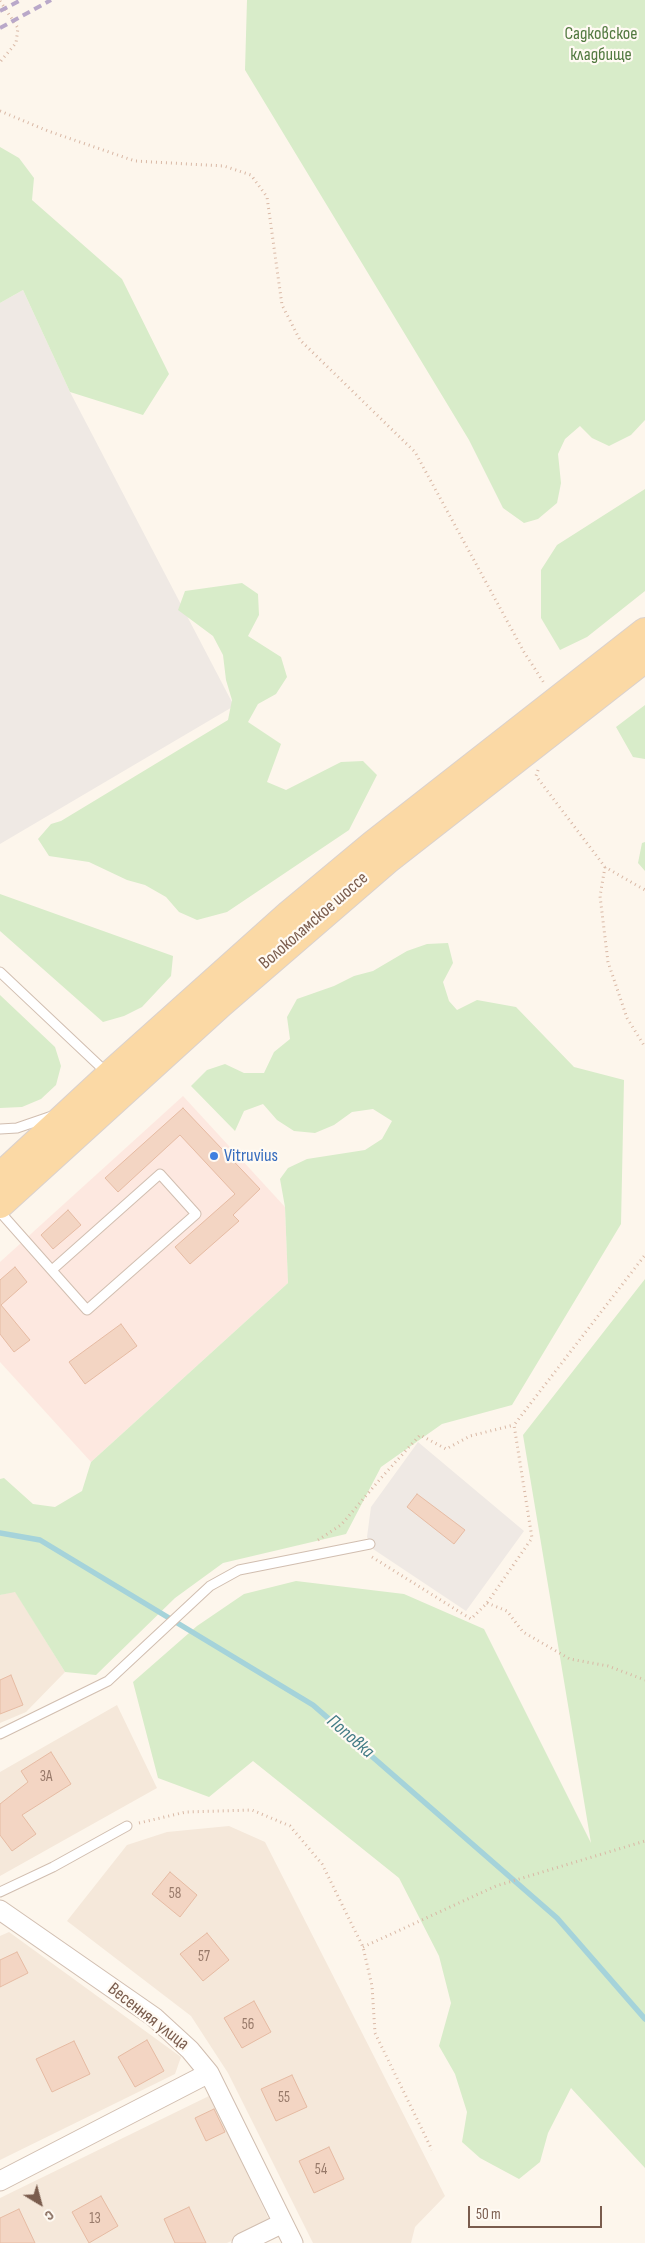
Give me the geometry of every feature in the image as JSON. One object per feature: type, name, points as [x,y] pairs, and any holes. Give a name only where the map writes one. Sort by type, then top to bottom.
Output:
[{"type":"main road","name":"Волоколамское шоссе","points":[[0,1204],[117,1083],[283,921],[374,844],[645,632]]},
{"type":"main road","name":"Волоколамское шоссе","points":[[0,1177],[75,1107],[117,1083],[388,859],[645,658]]},
{"type":"street","name":"Весенняя улица","points":[[0,1910],[154,2017],[190,2050],[209,2074],[294,2243]]},
{"type":"street","points":[[0,2181],[209,2074]]},
{"type":"street","points":[[242,2243],[283,2223]]},
{"type":"lane","points":[[0,972],[117,1083]]},
{"type":"lane","points":[[0,1129],[17,1128],[75,1107]]},
{"type":"lane","points":[[0,1212],[87,1310],[196,1214],[160,1174],[52,1270]]},
{"type":"lane","points":[[0,1734],[108,1681],[210,1586],[239,1570],[370,1544]]},
{"type":"lane","points":[[0,1892],[53,1867],[128,1826]]},
{"type":"path","points":[[0,2],[18,28],[16,43],[0,62]]},
{"type":"path","points":[[0,110],[48,131],[135,161],[224,166],[251,175],[267,197],[282,305],[300,340],[415,452],[524,652],[556,702]]},
{"type":"path","points":[[536,776],[605,867],[645,890]]},
{"type":"path","points":[[605,867],[600,896],[608,962],[627,1018],[645,1047]]},
{"type":"path","points":[[287,1560],[341,1525],[382,1476],[420,1435],[446,1449],[470,1436],[514,1425],[645,1255]]},
{"type":"path","points":[[356,1547],[471,1619],[486,1603],[532,1538],[514,1425]]},
{"type":"path","points":[[486,1603],[506,1611],[523,1632],[570,1659],[608,1666],[645,1680]]},
{"type":"path","points":[[128,1826],[186,1812],[252,1810],[290,1826],[322,1864],[363,1947],[372,1986],[375,2034],[432,2150]]},
{"type":"path","points":[[363,1947],[496,1886],[645,1841]]},
{"type":"shaded area","points":[[23,290],[70,392],[234,706],[0,844],[0,303]]},
{"type":"shaded area","points":[[183,1096],[285,1207],[288,1283],[91,1462],[0,1362],[0,1262]]},
{"type":"shaded area","points":[[418,1442],[524,1531],[466,1611],[373,1549],[367,1537],[371,1507]]},
{"type":"shaded area","points":[[15,1591],[65,1672],[26,1712],[0,1723],[0,1595]]},
{"type":"shaded area","points":[[117,1705],[157,1788],[0,1876],[0,1772]]},
{"type":"shaded area","points":[[229,1826],[265,1842],[445,2196],[415,2227],[411,2243],[313,2243],[228,2073],[191,2016],[67,1921],[127,1845],[167,1832]]},
{"type":"shaded area","points":[[9,1932],[181,2057],[175,2074],[0,2160],[0,1936]]},
{"type":"shaded area","points":[[211,2095],[270,2222],[227,2243],[0,2243],[0,2198]]},
{"type":"green space","name":"Садковское кладбище","points":[[247,0],[645,0],[645,420],[631,435],[609,446],[592,438],[580,426],[565,439],[558,454],[561,483],[557,503],[538,519],[524,523],[503,508],[469,440],[245,70]]},
{"type":"green space","points":[[0,147],[19,158],[34,178],[32,200],[122,279],[169,374],[143,415],[70,392],[23,290],[0,303]]},
{"type":"green space","points":[[645,489],[645,591],[587,637],[560,650],[541,618],[541,570],[557,545]]},
{"type":"green space","points":[[242,583],[258,594],[259,615],[248,636],[281,657],[287,677],[276,694],[258,704],[248,722],[281,744],[267,782],[286,790],[341,762],[363,761],[377,775],[349,830],[227,912],[197,920],[179,912],[166,897],[145,885],[127,880],[89,862],[49,856],[38,839],[51,824],[61,821],[228,720],[232,700],[226,680],[223,655],[213,636],[178,610],[185,591]]},
{"type":"green space","points":[[645,705],[645,759],[633,757],[616,727]]},
{"type":"green space","points":[[645,842],[645,871],[638,863],[642,843]]},
{"type":"green space","points":[[0,894],[173,956],[171,976],[142,1007],[124,1016],[103,1022],[0,931]]},
{"type":"green space","points":[[448,943],[453,963],[443,982],[449,1001],[457,1010],[477,1000],[516,1007],[574,1067],[624,1080],[621,1224],[512,1405],[442,1424],[381,1467],[346,1534],[223,1563],[175,1598],[96,1675],[65,1672],[15,1592],[0,1595],[0,1479],[4,1478],[33,1504],[55,1507],[82,1491],[91,1462],[288,1283],[285,1207],[280,1179],[288,1168],[307,1159],[365,1150],[382,1139],[392,1121],[373,1109],[352,1112],[334,1125],[315,1133],[294,1131],[277,1120],[263,1104],[244,1111],[235,1131],[191,1086],[207,1070],[225,1064],[244,1073],[264,1073],[274,1052],[290,1039],[287,1017],[297,999],[334,986],[354,976],[373,971],[407,951],[427,944]]},
{"type":"green space","points":[[0,995],[55,1047],[61,1066],[56,1085],[41,1099],[22,1107],[0,1108]]},
{"type":"green space","points":[[645,1279],[645,2168],[571,2088],[548,2133],[540,2162],[519,2179],[480,2158],[462,2142],[467,2112],[455,2074],[439,2046],[451,2003],[439,1956],[399,1878],[253,1761],[209,1797],[158,1778],[133,1682],[197,1626],[244,1594],[296,1581],[404,1594],[484,1629],[591,1843],[523,1435]]},
{"type":"building","points":[[183,1108],[260,1189],[233,1215],[239,1221],[190,1264],[175,1247],[235,1194],[180,1135],[118,1192],[105,1178]]},
{"type":"building","points":[[68,1210],[81,1225],[53,1249],[41,1235]]},
{"type":"building","points":[[15,1267],[27,1282],[1,1305],[30,1340],[14,1352],[0,1334],[0,1280]]},
{"type":"building","points":[[121,1324],[137,1346],[85,1384],[69,1362]]},
{"type":"building","points":[[417,1494],[465,1530],[454,1544],[407,1507]]},
{"type":"building","points":[[11,1675],[23,1705],[0,1714],[0,1680]]},
{"type":"building","points":[[51,1752],[71,1784],[22,1815],[36,1834],[12,1851],[0,1835],[0,1804],[28,1782],[21,1771]]},
{"type":"building","points":[[170,1872],[197,1895],[180,1917],[152,1894]]},
{"type":"building","points":[[207,1933],[229,1960],[203,1981],[180,1954]]},
{"type":"building","points":[[17,1952],[28,1973],[0,1987],[0,1960]]},
{"type":"building","points":[[254,2001],[271,2032],[242,2048],[224,2018]]},
{"type":"building","points":[[147,2040],[164,2071],[135,2087],[118,2057]]},
{"type":"building","points":[[74,2041],[90,2074],[52,2092],[36,2059]]},
{"type":"building","points":[[292,2075],[307,2107],[276,2121],[261,2089]]},
{"type":"building","points":[[214,2109],[225,2132],[206,2141],[195,2118]]},
{"type":"building","points":[[329,2147],[344,2179],[314,2193],[299,2161]]},
{"type":"building","points":[[101,2196],[118,2226],[89,2243],[72,2212]]},
{"type":"building","points":[[189,2207],[206,2243],[175,2243],[164,2219]]},
{"type":"building","points":[[19,2209],[35,2243],[0,2243],[0,2218]]},
{"type":"waterway","name":"Поповка","points":[[0,1533],[40,1540],[313,1705],[557,1918],[645,2019]]},
{"type":"railway","points":[[0,11],[21,0]]},
{"type":"railway","points":[[0,28],[51,0]]},
{"type":"place","name":"Vitruvius","points":[[214,1156]]}]
